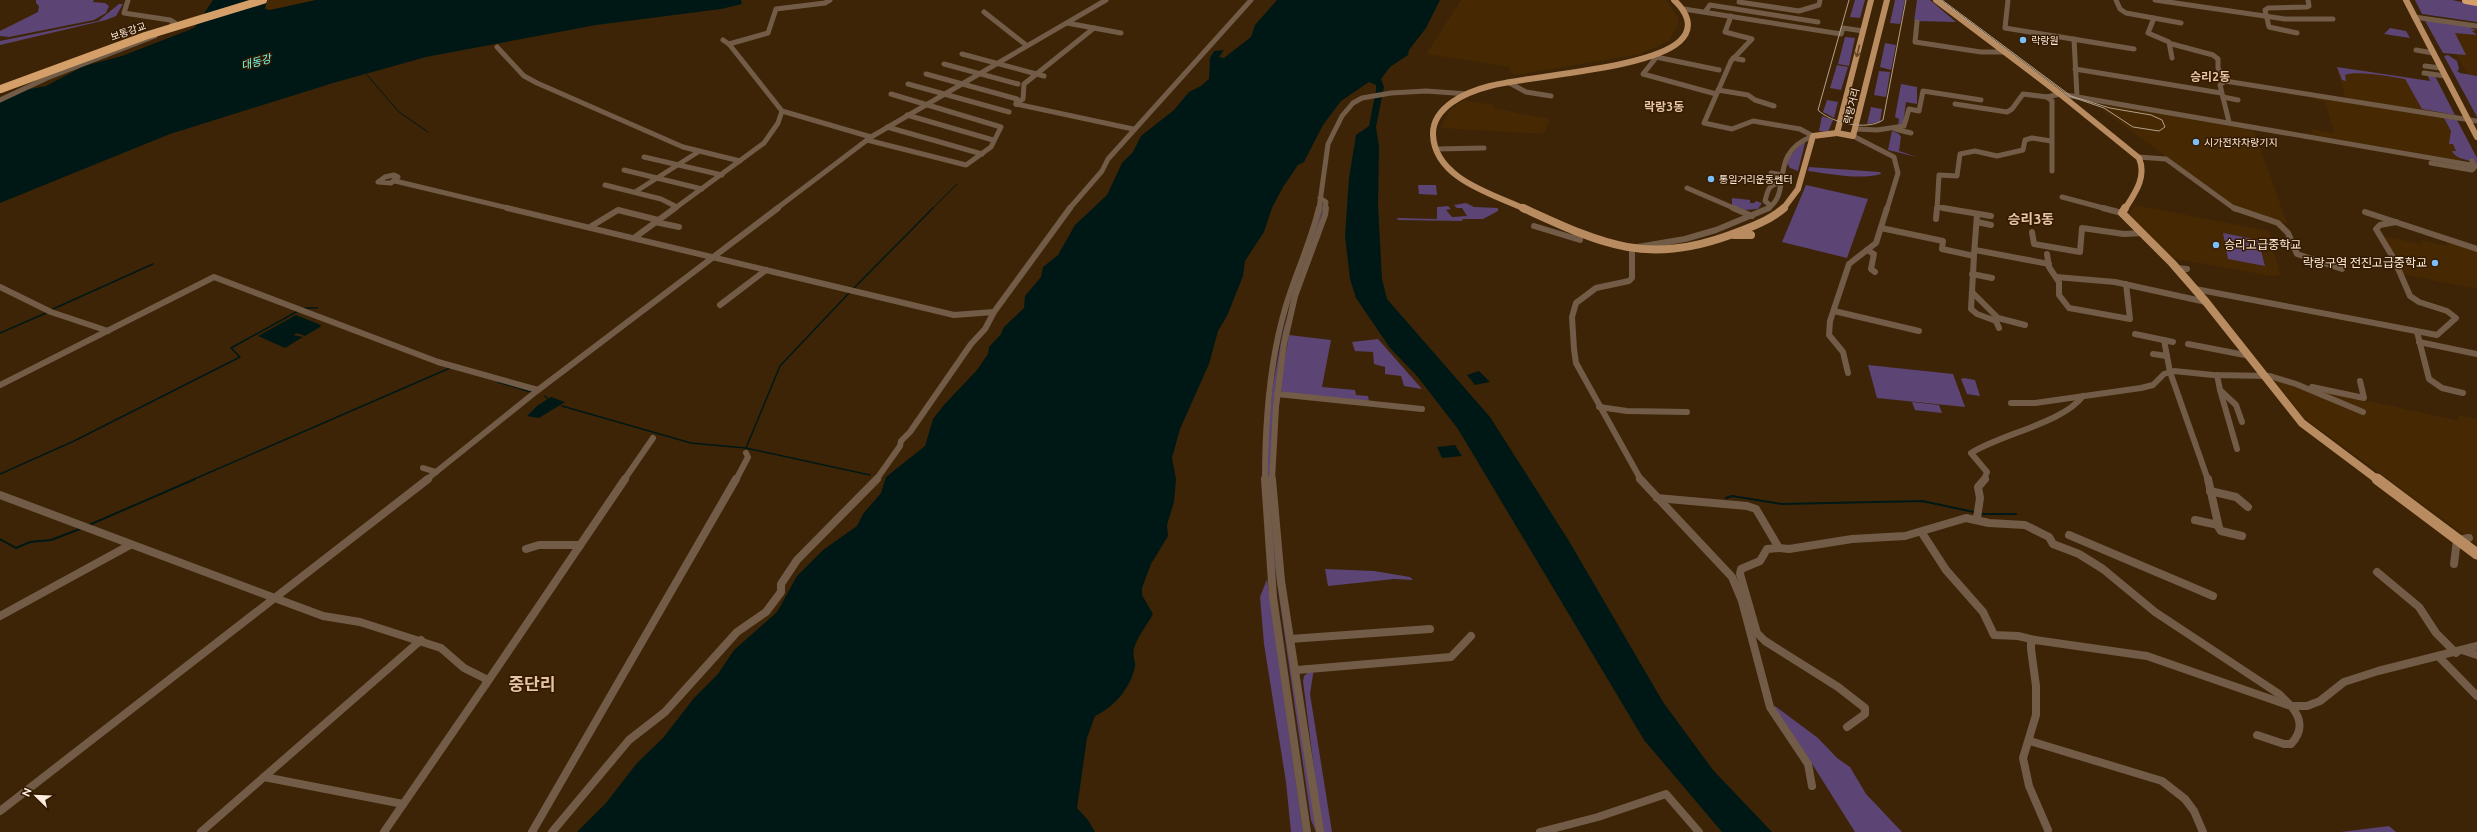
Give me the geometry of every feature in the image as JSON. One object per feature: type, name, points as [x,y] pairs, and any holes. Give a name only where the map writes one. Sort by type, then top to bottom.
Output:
[{"type":"highway","name":"보통강교","points":[[0,89],[158,32],[263,0]]},
{"type":"highway","points":[[2466,0],[2477,1]]},
{"type":"main road","points":[[1674,0],[1684,9],[1688,21],[1684,36],[1669,48],[1651,56],[1508,82],[1468,94],[1450,104],[1437,118],[1432,135],[1437,149],[1447,166],[1467,181],[1580,239],[1632,248],[1667,250],[1698,244],[1759,224],[1782,210],[1797,192],[1813,136],[1837,133]]},
{"type":"main road","name":"락랑거리","points":[[1871,0],[1837,133],[1854,136],[1887,0]]},
{"type":"main road","points":[[1936,0],[2060,94],[2138,157],[2144,169],[2143,176],[2122,214],[2143,233],[2197,291],[2302,422],[2477,554]]},
{"type":"main road","points":[[2406,0],[2477,137]]},
{"type":"main road","points":[[1721,237],[1751,235]]},
{"type":"street","points":[[0,100],[47,78],[138,44],[175,23],[167,19],[124,13],[128,0]]},
{"type":"street","points":[[729,44],[768,33],[776,9],[825,3],[830,0]]},
{"type":"street","points":[[0,811],[436,472],[538,390],[869,139],[995,63],[1106,0]]},
{"type":"street","points":[[552,832],[629,740],[665,712],[737,632],[766,612],[781,592],[781,584],[797,560],[882,474],[893,459],[900,441],[910,432],[971,344],[985,329],[994,312],[1076,200],[1102,171],[1108,159],[1133,129],[1251,0]]},
{"type":"street","points":[[1739,2],[1799,11],[1819,5],[1820,0]]},
{"type":"street","points":[[2008,0],[2006,28],[2134,49]]},
{"type":"street","points":[[2116,0],[2120,10],[2126,13],[2178,23]]},
{"type":"street","points":[[2155,0],[2266,16],[2303,20],[2333,20]]},
{"type":"street","points":[[2297,33],[2269,27],[2266,9],[2306,7],[2310,6],[2308,0]]},
{"type":"street","points":[[1705,12],[1710,5],[1818,22]]},
{"type":"street","points":[[1684,9],[1842,34],[1843,28],[1863,31]]},
{"type":"street","points":[[984,12],[1026,45]]},
{"type":"street","points":[[1731,16],[1725,32],[1752,39],[1733,58],[1704,123],[1732,129],[1753,121],[1800,129],[1813,136]]},
{"type":"street","points":[[2414,17],[2477,26]]},
{"type":"street","points":[[2154,18],[2148,33],[2172,44],[2213,56],[2218,59],[2218,68],[2225,81]]},
{"type":"street","points":[[1917,22],[1915,42],[1981,52],[2005,52]]},
{"type":"street","points":[[1067,23],[1121,33]]},
{"type":"street","points":[[1016,104],[1023,99],[1024,84],[1034,74],[1094,28]]},
{"type":"street","points":[[2074,39],[2077,96]]},
{"type":"street","points":[[723,40],[729,44],[771,100],[782,111],[869,139],[964,166],[991,147],[993,140],[1001,127],[891,94]]},
{"type":"street","points":[[2172,44],[2172,58]]},
{"type":"street","points":[[497,47],[524,76],[537,83],[698,152],[740,161]]},
{"type":"street","points":[[2416,50],[2433,53]]},
{"type":"street","points":[[962,54],[1044,76]]},
{"type":"street","points":[[1651,56],[1719,70]]},
{"type":"street","points":[[1651,56],[1655,59],[1643,74],[1717,92],[1748,95],[1755,100],[1774,106]]},
{"type":"street","points":[[1733,58],[1743,60]]},
{"type":"street","points":[[944,64],[1018,84]]},
{"type":"street","points":[[2425,66],[2441,68]]},
{"type":"street","points":[[2075,69],[2222,95],[2238,100]]},
{"type":"street","points":[[2424,73],[2445,76]]},
{"type":"street","points":[[926,74],[1017,100],[1016,104]]},
{"type":"street","points":[[2229,122],[2220,85],[2225,81],[2477,121]]},
{"type":"street","points":[[1508,82],[1526,92],[1551,96]]},
{"type":"street","points":[[908,84],[1009,112]]},
{"type":"street","points":[[1856,129],[1890,128],[1906,124],[1909,109],[1919,111],[1923,91],[1981,100]]},
{"type":"street","points":[[1307,832],[1268,551],[1263,470],[1267,410],[1273,361],[1282,321],[1316,221],[1328,146],[1335,128],[1351,104],[1370,95],[1454,92],[1468,94]]},
{"type":"street","points":[[1955,104],[2007,112],[2012,109],[2023,94],[2047,97],[2060,94],[2474,164],[2472,170],[2431,163]]},
{"type":"street","points":[[2047,97],[2052,101],[2052,171]]},
{"type":"street","points":[[1016,104],[1133,129]]},
{"type":"street","points":[[634,238],[764,143],[778,123],[782,111]]},
{"type":"street","points":[[907,115],[993,140]]},
{"type":"street","points":[[887,127],[982,154]]},
{"type":"street","points":[[1890,128],[1911,133]]},
{"type":"street","points":[[1812,786],[1808,764],[1770,707],[1742,601],[1732,577],[1640,479],[1612,426],[1599,407],[1573,355],[1572,312],[1575,305],[1606,282],[1629,281],[1632,278],[1632,248],[1639,245],[1685,239],[1752,216],[1771,206],[1775,201],[1787,153],[1792,145],[1813,136]]},
{"type":"street","points":[[1848,373],[1842,352],[1829,335],[1834,310],[1849,264],[1876,243],[1898,173],[1894,157],[1854,136]]},
{"type":"street","points":[[1936,219],[1939,175],[1958,176],[1960,154],[1975,151],[1998,156],[2023,150],[2025,140],[2029,138],[2051,141]]},
{"type":"street","points":[[1437,149],[1484,148]]},
{"type":"street","points":[[1447,149],[1455,156]]},
{"type":"street","points":[[634,192],[698,152]]},
{"type":"street","points":[[644,156],[722,175]]},
{"type":"street","points":[[2138,157],[2167,158],[2238,211],[2274,221],[2286,229],[2294,251],[2297,254],[2316,262],[2342,269]]},
{"type":"street","points":[[624,170],[702,189]]},
{"type":"street","points":[[1771,173],[1782,176]]},
{"type":"street","points":[[395,181],[954,314],[994,312]]},
{"type":"street","points":[[1771,206],[1765,201],[1768,188],[1772,184],[1780,183]]},
{"type":"street","points":[[605,185],[665,201],[677,207]]},
{"type":"street","points":[[1687,188],[1752,216]]},
{"type":"street","points":[[2062,197],[2122,214]]},
{"type":"street","points":[[1320,198],[1326,202],[1325,215],[1295,296],[1284,344],[1278,394],[1272,477],[1281,581],[1290,639],[1297,670],[1320,832]]},
{"type":"street","points":[[1937,207],[1977,215],[1991,216]]},
{"type":"street","points":[[590,227],[618,210],[679,227]]},
{"type":"street","points":[[2366,212],[2477,249]]},
{"type":"street","points":[[1977,215],[1975,253],[1972,274],[1973,312],[1993,320],[1999,328]]},
{"type":"street","points":[[1977,222],[1991,225]]},
{"type":"street","points":[[2197,291],[2437,335],[2454,322],[2456,318],[2438,307],[2415,300],[2404,286],[2396,264],[2381,243],[2376,230],[2380,224],[2396,222]]},
{"type":"street","points":[[1534,226],[1580,239]]},
{"type":"street","points":[[1881,228],[1943,241],[1942,249],[2049,264]]},
{"type":"street","points":[[2032,232],[2034,244],[2080,252],[2082,228],[2124,234],[2143,233]]},
{"type":"street","points":[[1867,250],[1874,254],[1871,269],[1875,272]]},
{"type":"street","points":[[2047,254],[2049,264],[2059,282],[2059,295],[2069,308]]},
{"type":"street","points":[[2176,268],[2187,269]]},
{"type":"street","points":[[720,305],[766,270]]},
{"type":"street","points":[[1972,274],[1992,278]]},
{"type":"street","points":[[0,385],[214,277],[438,362],[538,390]]},
{"type":"street","points":[[2056,277],[2087,278],[2126,284],[2206,302]]},
{"type":"street","points":[[2060,309],[2068,310],[2069,308],[2130,319],[2126,284]]},
{"type":"street","points":[[0,287],[51,312],[108,331]]},
{"type":"street","points":[[2197,291],[2262,306]]},
{"type":"street","points":[[1972,292],[1998,318],[2025,325]]},
{"type":"street","points":[[1834,310],[1919,330]]},
{"type":"street","points":[[2417,332],[2429,379],[2442,388],[2463,393]]},
{"type":"street","points":[[2135,334],[2173,342]]},
{"type":"street","points":[[2164,340],[2170,372],[2207,475],[2218,525],[2221,531],[2242,536]]},
{"type":"street","points":[[2419,342],[2477,354]]},
{"type":"street","points":[[2188,344],[2250,356]]},
{"type":"street","points":[[2153,354],[2166,356]]},
{"type":"street","points":[[2011,403],[2035,403],[2147,386],[2170,372],[2265,376],[2296,384],[2367,398],[2360,381]]},
{"type":"street","points":[[2217,375],[2237,449]]},
{"type":"street","points":[[2296,384],[2363,412]]},
{"type":"street","points":[[2220,390],[2236,405],[2242,422]]},
{"type":"street","points":[[1278,394],[1422,409]]},
{"type":"street","points":[[1977,518],[1980,503],[1978,487],[1987,476],[1987,472],[1971,453],[2019,430],[2069,410],[2080,403],[2083,396]]},
{"type":"street","points":[[1599,407],[1627,411],[1687,412]]},
{"type":"street","points":[[384,832],[653,438]]},
{"type":"street","points":[[532,832],[725,501],[748,457],[746,453]]},
{"type":"street","points":[[423,468],[436,472]]},
{"type":"street","points":[[2210,491],[2238,498],[2245,502],[2248,507]]},
{"type":"street","points":[[0,495],[130,545],[323,616],[360,622],[421,640],[448,652],[464,668],[486,679],[486,684]]},
{"type":"street","points":[[1657,498],[1747,506],[1756,509],[1779,548]]},
{"type":"street","points":[[1847,727],[1865,714],[1865,708],[1838,687],[1765,641],[1757,633],[1740,574],[1741,569],[1760,561],[1767,549],[1789,549],[1852,540],[1893,538],[1922,533],[1966,518],[1977,518],[1989,523],[2025,525],[2049,537],[2053,544],[2060,545],[2108,573],[2155,612],[2278,694],[2299,714],[2301,725],[2295,740],[2291,744],[2284,744],[2257,735]]},
{"type":"street","points":[[2194,520],[2218,525]]},
{"type":"street","points":[[1922,533],[1946,570],[1984,612],[1994,635],[2018,636],[2035,640],[2147,656],[2292,706],[2307,706],[2320,701],[2344,682],[2438,656],[2461,652],[2477,646]]},
{"type":"street","points":[[2060,545],[2070,534],[2213,596]]},
{"type":"street","points":[[2454,564],[2457,540],[2469,538]]},
{"type":"street","points":[[0,616],[130,545]]},
{"type":"street","points":[[526,549],[539,545],[580,545]]},
{"type":"street","points":[[2377,572],[2419,607],[2436,633],[2461,652],[2477,655]]},
{"type":"street","points":[[1290,639],[1430,629]]},
{"type":"street","points":[[1297,670],[1451,657],[1470,636]]},
{"type":"street","points":[[201,832],[421,640]]},
{"type":"street","points":[[2035,640],[2031,643],[2031,649],[2037,710],[2030,741],[2023,753],[2027,779],[2048,830]]},
{"type":"street","points":[[2438,656],[2477,696]]},
{"type":"street","points":[[2030,741],[2162,781],[2185,799],[2194,811],[2203,832]]},
{"type":"street","points":[[264,777],[403,804]]},
{"type":"street","points":[[1540,832],[1598,818],[1666,794],[1669,795],[1699,832]]},
{"type":"shaded area","points":[[36,0],[94,0],[93,2],[105,3],[109,6],[106,13],[94,20],[9,37],[0,36],[0,31],[38,12],[39,6],[36,3]]},
{"type":"shaded area","points":[[267,0],[316,0],[270,10],[265,9]]},
{"type":"shaded area","points":[[1461,0],[1666,0],[1678,17],[1678,25],[1669,41],[1640,54],[1515,75],[1509,71],[1510,67],[1426,54]]},
{"type":"shaded area","points":[[1855,0],[1865,0],[1860,18],[1850,17]]},
{"type":"shaded area","points":[[1895,0],[1905,0],[1900,24],[1890,23]]},
{"type":"shaded area","points":[[1917,0],[1930,0],[1956,22],[1914,21]]},
{"type":"shaded area","points":[[2415,0],[2452,0],[2477,5],[2477,22],[2422,14]]},
{"type":"shaded area","points":[[119,4],[123,4],[116,16],[106,20],[0,45],[0,41],[98,21]]},
{"type":"shaded area","points":[[2434,18],[2477,24],[2477,90]]},
{"type":"shaded area","points":[[2424,19],[2477,28],[2470,28],[2476,30],[2472,31],[2477,35],[2455,33],[2466,55],[2443,53]]},
{"type":"shaded area","points":[[2390,28],[2406,31],[2410,38],[2384,34]]},
{"type":"shaded area","points":[[1845,37],[1855,38],[1849,66],[1838,64]]},
{"type":"shaded area","points":[[1885,43],[1896,45],[1891,70],[1880,67]]},
{"type":"shaded area","points":[[2448,55],[2457,61],[2459,69],[2457,71],[2460,73],[2477,76],[2477,117],[2444,56]]},
{"type":"shaded area","points":[[1837,65],[1848,67],[1841,90],[1830,88]]},
{"type":"shaded area","points":[[2336,67],[2432,82],[2448,115],[2346,99]]},
{"type":"shaded area","points":[[2337,67],[2430,81],[2427,74],[2435,76],[2455,115],[2422,109],[2405,79],[2358,73],[2345,75],[2346,81],[2342,80]]},
{"type":"shaded area","points":[[1879,71],[1890,72],[1886,97],[1874,95]]},
{"type":"shaded area","points":[[1901,84],[1917,87],[1917,104],[1906,102],[1903,124],[1898,126],[1899,119],[1895,117]]},
{"type":"shaded area","points":[[2315,96],[2445,118],[2464,165],[2307,136],[2306,132],[2312,133],[2311,129],[2334,133],[2325,102],[2316,100]]},
{"type":"shaded area","points":[[1464,100],[1494,105],[1493,108],[1549,119],[1548,124],[1544,134],[1440,128],[1451,109]]},
{"type":"shaded area","points":[[1827,100],[1838,102],[1834,118],[1823,112]]},
{"type":"shaded area","points":[[2105,104],[2253,128],[2287,223],[2255,216],[2234,206],[2101,109]]},
{"type":"shaded area","points":[[1871,107],[1882,109],[1880,122],[1867,124]]},
{"type":"shaded area","points":[[1822,116],[1833,120],[1828,132],[1819,131]]},
{"type":"shaded area","points":[[2444,118],[2457,120],[2477,158],[2477,164],[2460,158],[2454,154],[2452,151],[2456,151],[2453,144],[2449,144],[2451,131]]},
{"type":"shaded area","points":[[1892,131],[1899,134],[1901,137],[1899,151],[1917,157],[1888,150]]},
{"type":"shaded area","points":[[1806,139],[1798,171],[1790,168],[1787,163],[1788,158]]},
{"type":"shaded area","points":[[1809,167],[1880,172],[1881,174],[1872,176],[1845,176],[1808,171]]},
{"type":"shaded area","points":[[1418,185],[1436,185],[1437,195],[1419,194]]},
{"type":"shaded area","points":[[1806,185],[1868,199],[1847,258],[1782,242]]},
{"type":"shaded area","points":[[1732,198],[1750,200],[1750,203],[1754,203],[1756,201],[1762,203],[1758,209],[1745,210],[1732,205]]},
{"type":"shaded area","points":[[1323,202],[1325,203],[1283,347],[1272,477],[1316,832],[1311,820],[1270,533],[1267,441],[1273,385],[1283,331]]},
{"type":"shaded area","points":[[1466,203],[1474,207],[1498,208],[1498,211],[1483,219],[1463,219],[1462,221],[1398,220],[1397,218],[1437,219],[1437,207],[1448,206],[1451,209],[1446,210],[1452,217],[1467,216],[1462,208],[1457,208],[1454,205]]},
{"type":"shaded area","name":"승리고급중학교","points":[[2135,205],[2269,231],[2280,275],[2270,276],[2173,258],[2132,218],[2130,213]]},
{"type":"shaded area","points":[[2223,233],[2258,240],[2265,266],[2228,259]]},
{"type":"shaded area","name":"락랑구역 전진고급중학교","points":[[2382,236],[2422,244],[2421,240],[2448,246],[2445,240],[2477,251],[2477,289],[2396,273]]},
{"type":"shaded area","points":[[1289,335],[1331,340],[1322,387],[1355,390],[1356,395],[1368,396],[1369,401],[1283,394],[1280,388]]},
{"type":"shaded area","points":[[1378,339],[1422,389],[1404,386],[1401,376],[1385,374],[1385,367],[1374,364],[1373,352],[1355,351],[1352,342]]},
{"type":"shaded area","points":[[1868,365],[1953,374],[1965,407],[1877,398]]},
{"type":"shaded area","points":[[1964,378],[1975,380],[1980,396],[1967,394],[1961,379]]},
{"type":"shaded area","points":[[2274,380],[2460,421],[2458,415],[2477,419],[2477,544],[2303,417]]},
{"type":"shaded area","points":[[1912,402],[1939,405],[1942,413],[1915,410]]},
{"type":"shaded area","points":[[1325,569],[1374,571],[1410,577],[1413,580],[1394,579],[1328,586]]},
{"type":"shaded area","points":[[1267,579],[1303,832],[1291,832],[1286,782],[1264,644],[1260,597]]},
{"type":"shaded area","points":[[1314,668],[1310,694],[1332,832],[1322,832],[1303,681],[1304,676]]},
{"type":"shaded area","points":[[1775,706],[1818,738],[1837,758],[1850,767],[1866,794],[1902,832],[1855,832],[1809,759],[1775,711]]},
{"type":"shaded area","points":[[2389,826],[2396,832],[2341,832]]},
{"type":"water","name":"대동강","points":[[213,0],[267,0],[265,9],[270,10],[316,0],[741,0],[742,4],[721,9],[596,25],[426,57],[333,83],[170,134],[0,203],[0,102],[25,90],[46,86],[84,66],[122,56],[189,30],[195,27]]},
{"type":"water","points":[[1277,0],[1440,0],[1426,28],[1409,50],[1408,55],[1390,67],[1381,79],[1384,87],[1376,127],[1379,147],[1378,205],[1382,279],[1387,299],[1490,417],[1569,541],[1663,702],[1713,770],[1772,832],[1722,832],[1644,740],[1458,429],[1417,376],[1390,348],[1356,298],[1350,279],[1345,236],[1349,178],[1356,135],[1369,126],[1376,90],[1376,85],[1369,82],[1341,101],[1323,125],[1304,162],[1298,165],[1283,187],[1272,208],[1264,232],[1245,261],[1243,276],[1227,316],[1218,331],[1209,364],[1180,429],[1172,458],[1176,479],[1174,502],[1167,525],[1168,536],[1151,564],[1142,588],[1142,595],[1153,614],[1135,645],[1133,654],[1135,667],[1129,683],[1125,690],[1109,708],[1095,716],[1087,738],[1077,808],[1088,820],[1095,832],[577,832],[606,803],[637,763],[663,738],[694,698],[718,674],[734,650],[777,612],[797,576],[823,550],[857,526],[863,514],[881,493],[886,477],[925,446],[933,419],[943,406],[977,370],[988,354],[989,347],[1001,334],[1004,327],[1024,308],[1025,296],[1041,277],[1043,267],[1058,255],[1075,225],[1107,195],[1122,163],[1133,152],[1141,136],[1174,110],[1189,92],[1201,86],[1209,79],[1210,58],[1214,51],[1224,50],[1219,57],[1224,58],[1251,37],[1255,25]]},
{"type":"water","points":[[296,315],[321,325],[305,336],[297,333],[293,335],[303,337],[285,348],[258,336]]},
{"type":"water","points":[[1479,371],[1490,382],[1475,385],[1467,375]]},
{"type":"water","points":[[551,397],[565,402],[539,418],[527,416],[537,406]]},
{"type":"water","points":[[1455,445],[1462,456],[1442,458],[1437,447]]},
{"type":"waterway","points":[[367,75],[399,112],[428,132]]},
{"type":"waterway","points":[[933,208],[957,184]]},
{"type":"waterway","points":[[853,289],[933,208]]},
{"type":"waterway","points":[[53,309],[153,264]]},
{"type":"waterway","points":[[746,448],[780,366],[849,293]]},
{"type":"waterway","points":[[305,308],[317,308]]},
{"type":"waterway","points":[[0,474],[74,441],[240,357],[231,348],[298,311]]},
{"type":"waterway","points":[[0,333],[46,313]]},
{"type":"waterway","points":[[192,480],[450,368]]},
{"type":"waterway","points":[[498,382],[531,392]]},
{"type":"waterway","points":[[545,396],[548,399]]},
{"type":"waterway","points":[[562,406],[691,443],[746,448]]},
{"type":"waterway","points":[[746,448],[870,475]]},
{"type":"waterway","points":[[89,525],[195,479]]},
{"type":"waterway","points":[[1726,498],[1732,496],[1782,504],[1922,501],[1974,512]]},
{"type":"waterway","points":[[1982,514],[2016,514]]},
{"type":"waterway","points":[[0,539],[16,548],[30,542],[51,540],[80,529]]},
{"type":"tram line","points":[[1849,0],[1818,110],[1831,119],[1859,125],[1868,125],[1883,120],[1906,0]]},
{"type":"tram line","points":[[1940,0],[2069,96],[2104,108],[2133,127],[2159,131],[2165,127],[2162,120],[2151,115],[2110,108],[2071,96],[1942,0]]},
{"type":"place","name":"락랑원","points":[[2023,40]]},
{"type":"place","name":"시가전차차량기지","points":[[2196,142]]},
{"type":"place","name":"통일거리운동쎈터","points":[[1711,179]]},
{"type":"place","name":"승리고급중학교","points":[[2216,245]]},
{"type":"place","name":"락랑구역 전진고급중학교","points":[[2435,263]]},
{"type":"district","name":"승리2동","points":[[2210,77]]},
{"type":"district","name":"락랑3동","points":[[1664,107]]},
{"type":"district","name":"승리3동","points":[[2031,219]]},
{"type":"district","name":"중단리","points":[[532,684]]}]
